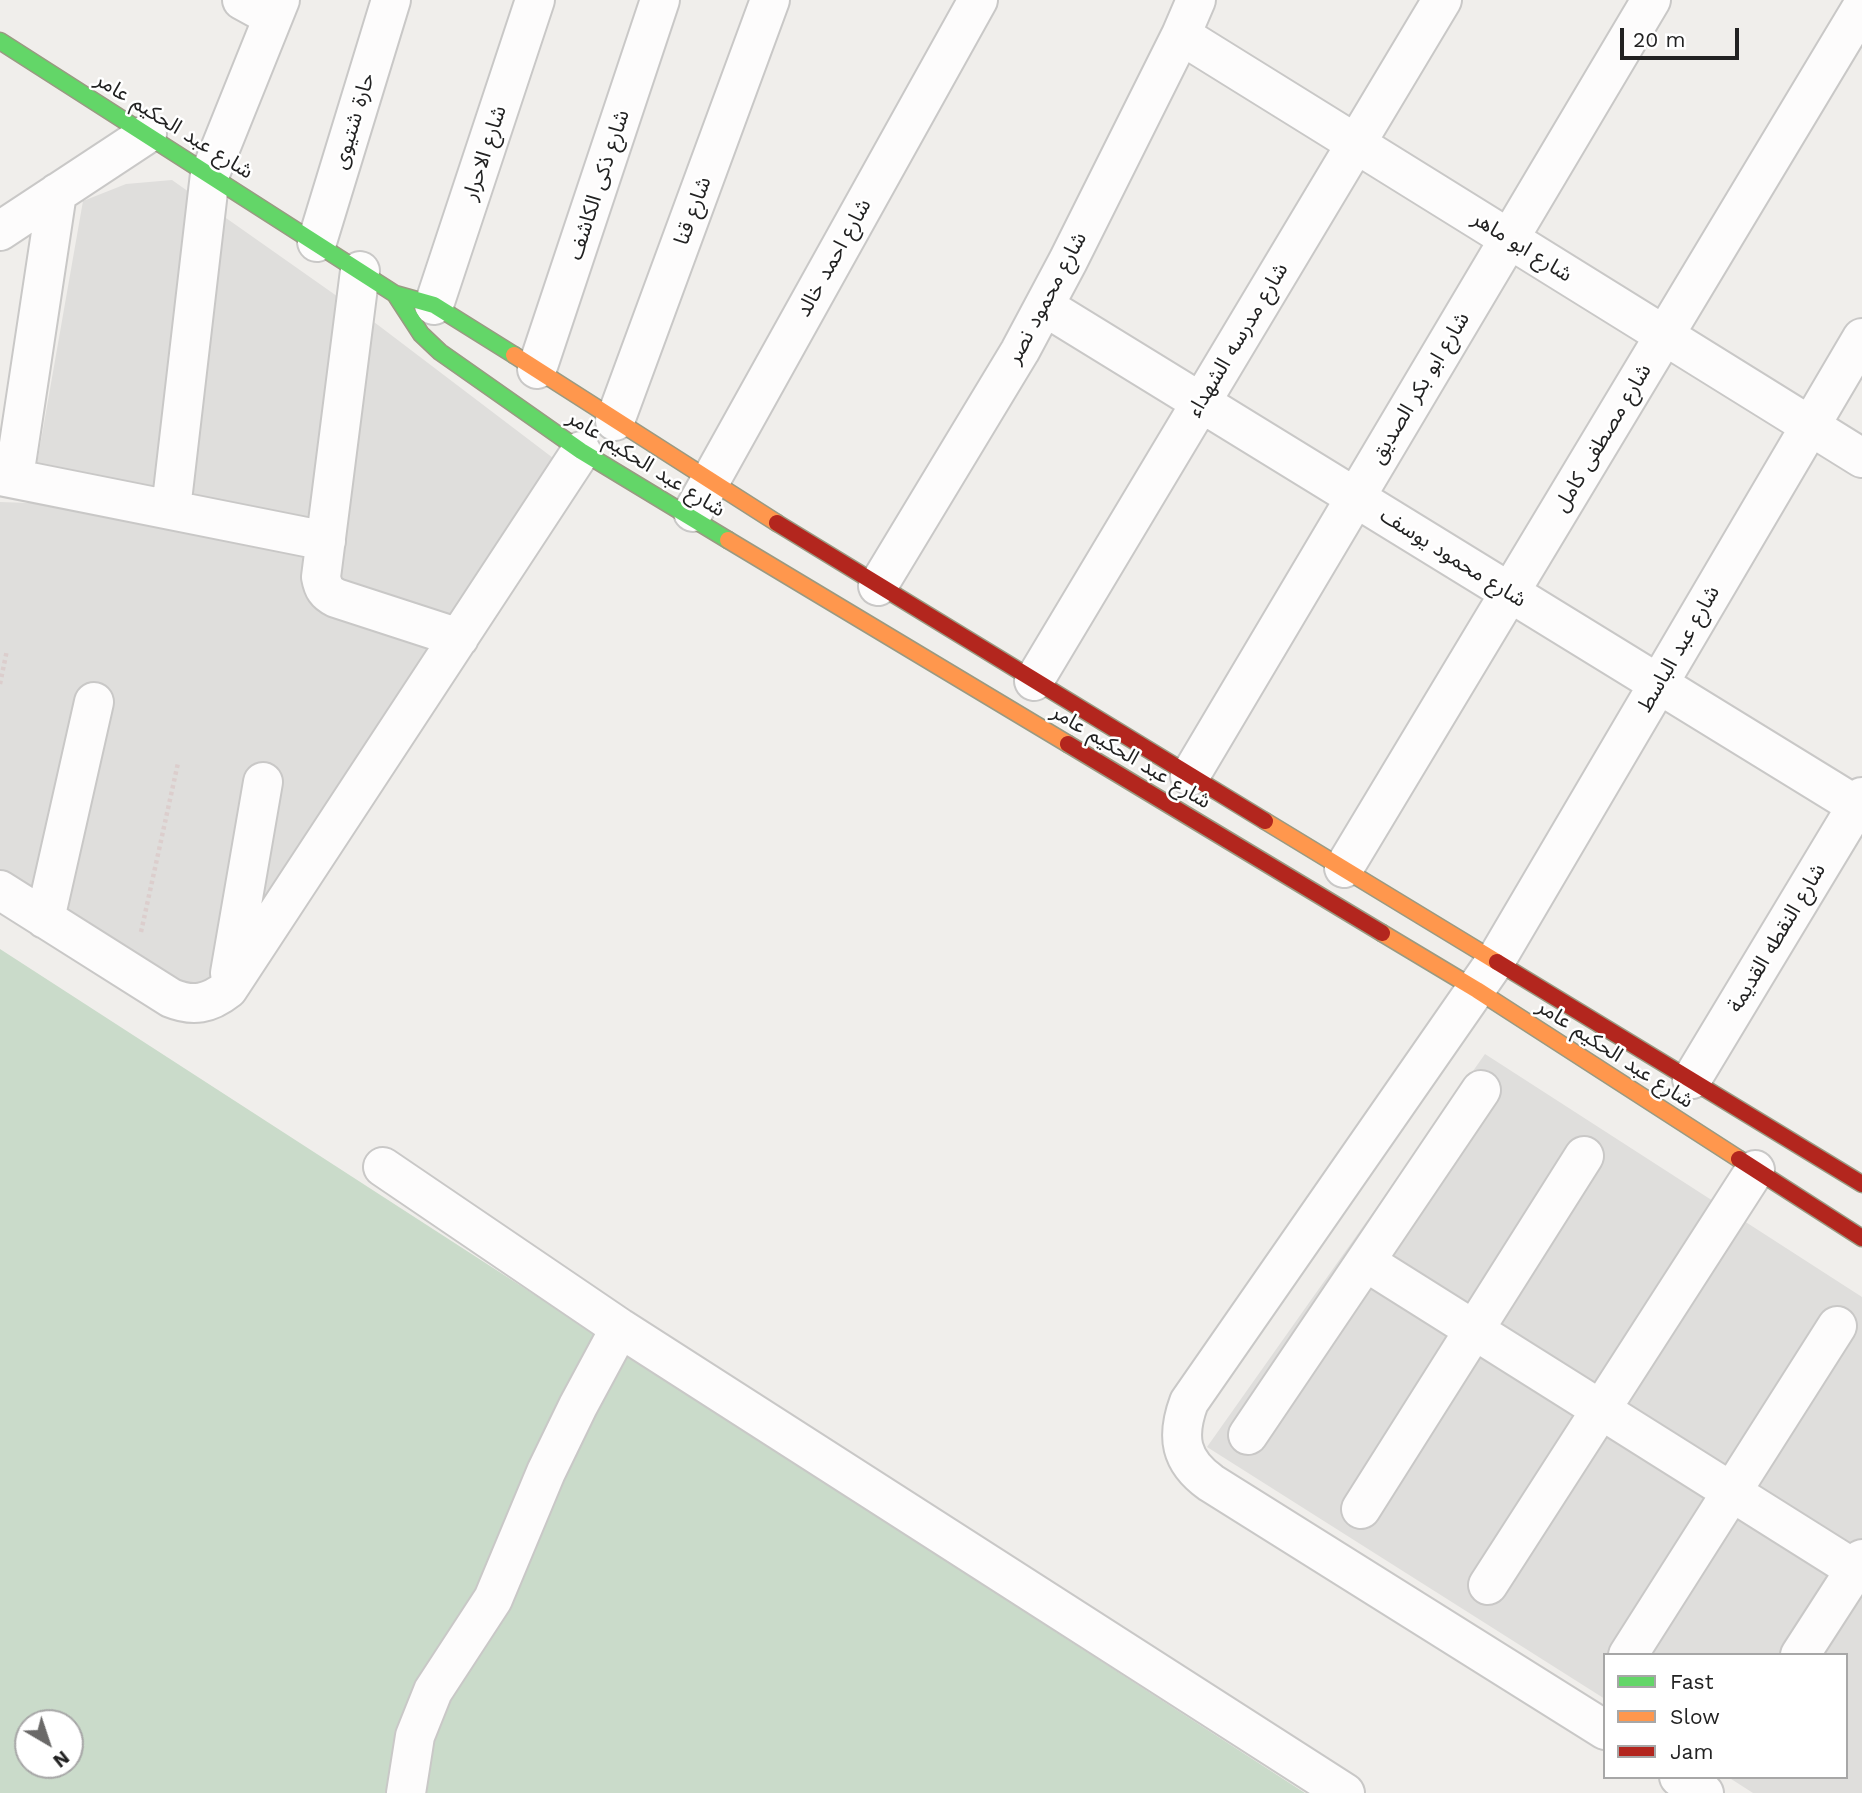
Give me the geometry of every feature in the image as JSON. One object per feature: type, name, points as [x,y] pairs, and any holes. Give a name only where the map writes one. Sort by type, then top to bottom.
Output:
[{"type":"street","name":"حارة شتيوى","points":[[317,242],[390,0]]},
{"type":"street","name":"شارع الاحرار","points":[[434,306],[536,0]]},
{"type":"street","name":"شارع ذكى الكاشف","points":[[537,369],[660,0]]},
{"type":"street","name":"شارع قنا","points":[[615,421],[771,0]]},
{"type":"street","name":"شارع احمد خالد","points":[[690,516],[978,0]]},
{"type":"street","name":"شارع محمود نصر","points":[[878,586],[1020,351],[1181,35],[1196,0]]},
{"type":"street","name":"شارع مدرسه الشهداء","points":[[1034,681],[1442,0]]},
{"type":"street","name":"شارع ابو بكر الصديق","points":[[1190,776],[1651,0]]},
{"type":"street","points":[[171,509],[211,174],[265,6]]},
{"type":"street","name":"شارع مصطفى كامل","points":[[1345,868],[1862,7]]},
{"type":"street","name":"شارع ابو ماهر","points":[[1181,35],[1862,458]]},
{"type":"street","name":"شارع عبد الحكيم عامر","points":[[0,41],[395,294],[434,306],[878,586],[1345,868],[1755,1170],[1862,1238]]},
{"type":"street","points":[[0,231],[147,134]]},
{"type":"street","points":[[57,193],[7,477],[326,541]]},
{"type":"street","points":[[360,271],[321,577],[328,594],[459,638]]},
{"type":"street","name":"شارع عبد الحكيم عامر","points":[[395,294],[421,334],[440,352],[581,451],[1487,975],[1692,1079],[1862,1184]]},
{"type":"street","name":"شارع محمود يوسف","points":[[1044,306],[1658,684],[1860,804]]},
{"type":"street","name":"شارع عبد الباسط","points":[[1603,1729],[1196,1472],[1186,1456],[1181,1438],[1182,1420],[1189,1402],[1487,975],[1862,338]]},
{"type":"street","points":[[0,890],[171,998],[185,1004],[201,1004],[216,999],[228,989],[581,451]]},
{"type":"street","points":[[45,919],[94,702]]},
{"type":"street","points":[[228,989],[263,782]]},
{"type":"street","name":"شارع النقطه القديمة","points":[[1692,1079],[1860,804]]},
{"type":"street","points":[[1248,1436],[1481,1090]]},
{"type":"street","points":[[1360,1509],[1584,1156]]},
{"type":"street","points":[[383,1167],[620,1328],[1345,1793]]},
{"type":"street","points":[[1489,1585],[1755,1170]]},
{"type":"street","points":[[1366,1262],[1731,1492],[1860,1567],[1801,1653]]},
{"type":"street","points":[[1629,1653],[1837,1326]]},
{"type":"street","points":[[406,1793],[415,1736],[433,1691],[493,1599],[546,1472],[620,1328]]},
{"type":"street","points":[[1682,1779],[1704,1793]]},
{"type":"path","points":[[0,684],[7,650]]},
{"type":"path","points":[[132,974],[178,763]]},
{"type":"shaded area","points":[[172,180],[378,325],[557,461],[213,985],[176,985],[0,874],[0,502],[30,503],[83,201],[126,184]]},
{"type":"shaded area","points":[[1485,1054],[1862,1297],[1862,1793],[1753,1793],[1731,1779],[1848,1779],[1848,1653],[1603,1653],[1603,1698],[1207,1447]]},
{"type":"green space","points":[[0,949],[1305,1793],[0,1793]]},
{"type":"traffic: fast","points":[[0,41],[395,294],[434,305],[514,355]]},
{"type":"traffic: fast","points":[[395,294],[421,334],[440,352],[581,451],[728,540]]},
{"type":"traffic: slow","points":[[514,355],[777,523]]},
{"type":"traffic: slow","points":[[728,540],[1068,744]]},
{"type":"traffic: slow","points":[[1265,821],[1497,962]]},
{"type":"traffic: slow","points":[[1382,933],[1477,990],[1739,1159]]},
{"type":"traffic: jam","points":[[777,523],[1265,821]]},
{"type":"traffic: jam","points":[[1068,744],[1382,933]]},
{"type":"traffic: jam","points":[[1497,962],[1862,1184]]},
{"type":"traffic: jam","points":[[1739,1159],[1862,1238]]}]
